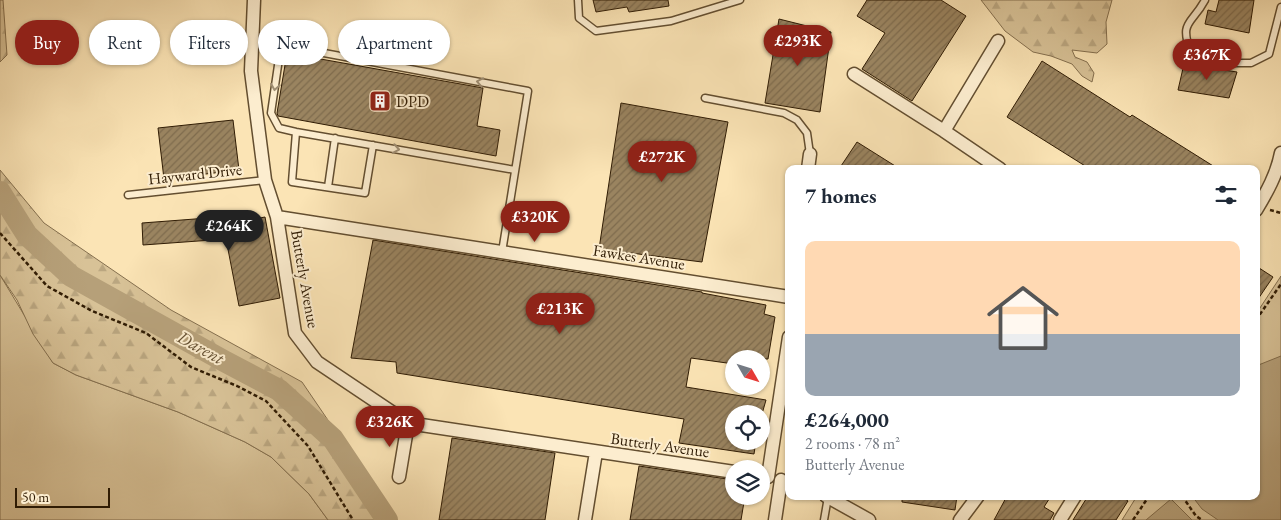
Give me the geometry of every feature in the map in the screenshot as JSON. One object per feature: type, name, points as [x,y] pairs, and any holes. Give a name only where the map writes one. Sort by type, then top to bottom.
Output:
[{"type":"street","name":"Butterly Avenue","points":[[254,0],[250,71],[265,180],[277,217],[295,333],[316,362],[408,423],[725,471]]},
{"type":"street","points":[[944,131],[998,41]]},
{"type":"street","points":[[854,74],[994,165]]},
{"type":"street","points":[[1262,210],[1278,167],[1281,153]]},
{"type":"street","points":[[809,165],[810,154]]},
{"type":"street","name":"Fawkes Avenue","points":[[277,217],[785,296]]},
{"type":"street","points":[[775,520],[775,478],[785,377]]},
{"type":"street","points":[[399,477],[408,423]]},
{"type":"street","points":[[585,520],[596,452]]},
{"type":"street","points":[[832,500],[869,520]]},
{"type":"street","points":[[960,520],[975,500]]},
{"type":"street","points":[[1060,520],[1072,500]]},
{"type":"lane","points":[[578,0],[578,18],[596,31],[670,21],[740,0]]},
{"type":"lane","points":[[1205,0],[1188,23],[1185,37],[1191,54],[1236,63],[1251,63],[1269,54],[1281,8]]},
{"type":"lane","points":[[502,252],[528,91],[281,45],[271,113],[279,128],[515,170]]},
{"type":"lane","points":[[705,98],[784,113],[797,120],[807,133],[810,154]]},
{"type":"lane","points":[[296,132],[292,182],[365,193],[373,145]]},
{"type":"lane","points":[[328,187],[335,138]]},
{"type":"lane","name":"Hayward Drive","points":[[128,194],[265,180]]},
{"type":"lane","points":[[824,520],[827,500]]},
{"type":"path","points":[[1262,210],[1281,213]]},
{"type":"path","points":[[0,232],[47,286],[92,311],[146,333],[190,367],[237,386],[266,401],[308,446],[353,520]]},
{"type":"path","points":[[1260,314],[1281,284]]},
{"type":"path","points":[[1133,520],[1146,500]]},
{"type":"path","points":[[1185,500],[1196,516],[1202,520]]},
{"type":"green space","points":[[0,0],[3,0],[7,55],[0,62]]},
{"type":"green space","points":[[981,0],[1112,0],[1106,22],[1107,44],[1097,53],[1072,50],[1075,57],[1087,62],[1094,73],[1092,82],[1082,76],[1072,64],[1033,52],[1005,31]]},
{"type":"green space","points":[[0,170],[44,223],[171,310],[302,382],[396,520],[328,520],[309,494],[271,457],[245,442],[178,412],[76,375],[53,363],[33,334],[17,300],[0,275]]},
{"type":"green space","points":[[0,275],[53,363],[76,375],[178,412],[245,442],[271,457],[309,494],[328,520],[0,520]]},
{"type":"green space","points":[[1281,276],[1281,520],[1122,520],[1134,500],[1260,500],[1260,308]]},
{"type":"shaded area","points":[[1281,356],[1281,520],[1218,520],[1202,509],[1195,500],[1260,500],[1260,364]]},
{"type":"shaded area","points":[[1172,500],[1192,520],[1146,520]]},
{"type":"building","points":[[593,0],[668,0],[669,6],[629,12],[627,7],[596,12]]},
{"type":"building","points":[[867,0],[941,0],[966,16],[912,101],[862,69],[885,33],[857,16]]},
{"type":"building","points":[[1219,0],[1254,0],[1249,33],[1205,24],[1208,10],[1216,12]]},
{"type":"building","points":[[779,19],[831,32],[820,112],[765,103]]},
{"type":"building","name":"DPD","points":[[328,60],[338,62],[338,65],[354,65],[483,88],[477,126],[500,130],[496,156],[278,116],[285,65],[328,65]]},
{"type":"building","points":[[1042,61],[1130,117],[1132,115],[1212,165],[1084,165],[1007,117]]},
{"type":"building","points":[[1184,64],[1237,72],[1229,98],[1178,90]]},
{"type":"building","points":[[621,103],[728,122],[702,262],[599,249]]},
{"type":"building","points":[[233,120],[239,170],[164,179],[158,128]]},
{"type":"building","points":[[857,142],[894,165],[842,165]]},
{"type":"building","points":[[265,217],[280,298],[239,306],[226,239],[143,245],[142,223],[208,218],[209,228]]},
{"type":"building","points":[[373,240],[702,292],[766,305],[764,314],[775,317],[770,350],[725,350],[725,363],[691,358],[686,387],[725,393],[725,395],[766,400],[765,405],[725,405],[725,450],[679,443],[684,419],[397,373],[396,362],[351,358]]},
{"type":"building","points":[[1260,269],[1273,277],[1260,296]]},
{"type":"building","points":[[452,438],[555,453],[545,520],[439,520]]},
{"type":"building","points":[[727,450],[755,450],[754,454]]},
{"type":"building","points":[[639,466],[725,479],[725,505],[744,505],[741,520],[630,520]]},
{"type":"building","points":[[902,500],[956,500],[955,510],[902,502]]},
{"type":"building","points":[[1005,500],[1048,500],[1044,507],[1054,513],[1050,520],[994,520]]},
{"type":"building","points":[[1086,500],[1128,501],[1116,520],[1073,520]]},
{"type":"waterway","name":"Darent","points":[[0,192],[27,235],[71,276],[279,390],[333,439],[387,520]]},
{"type":"place","name":"DPD","points":[[380,101]]}]
